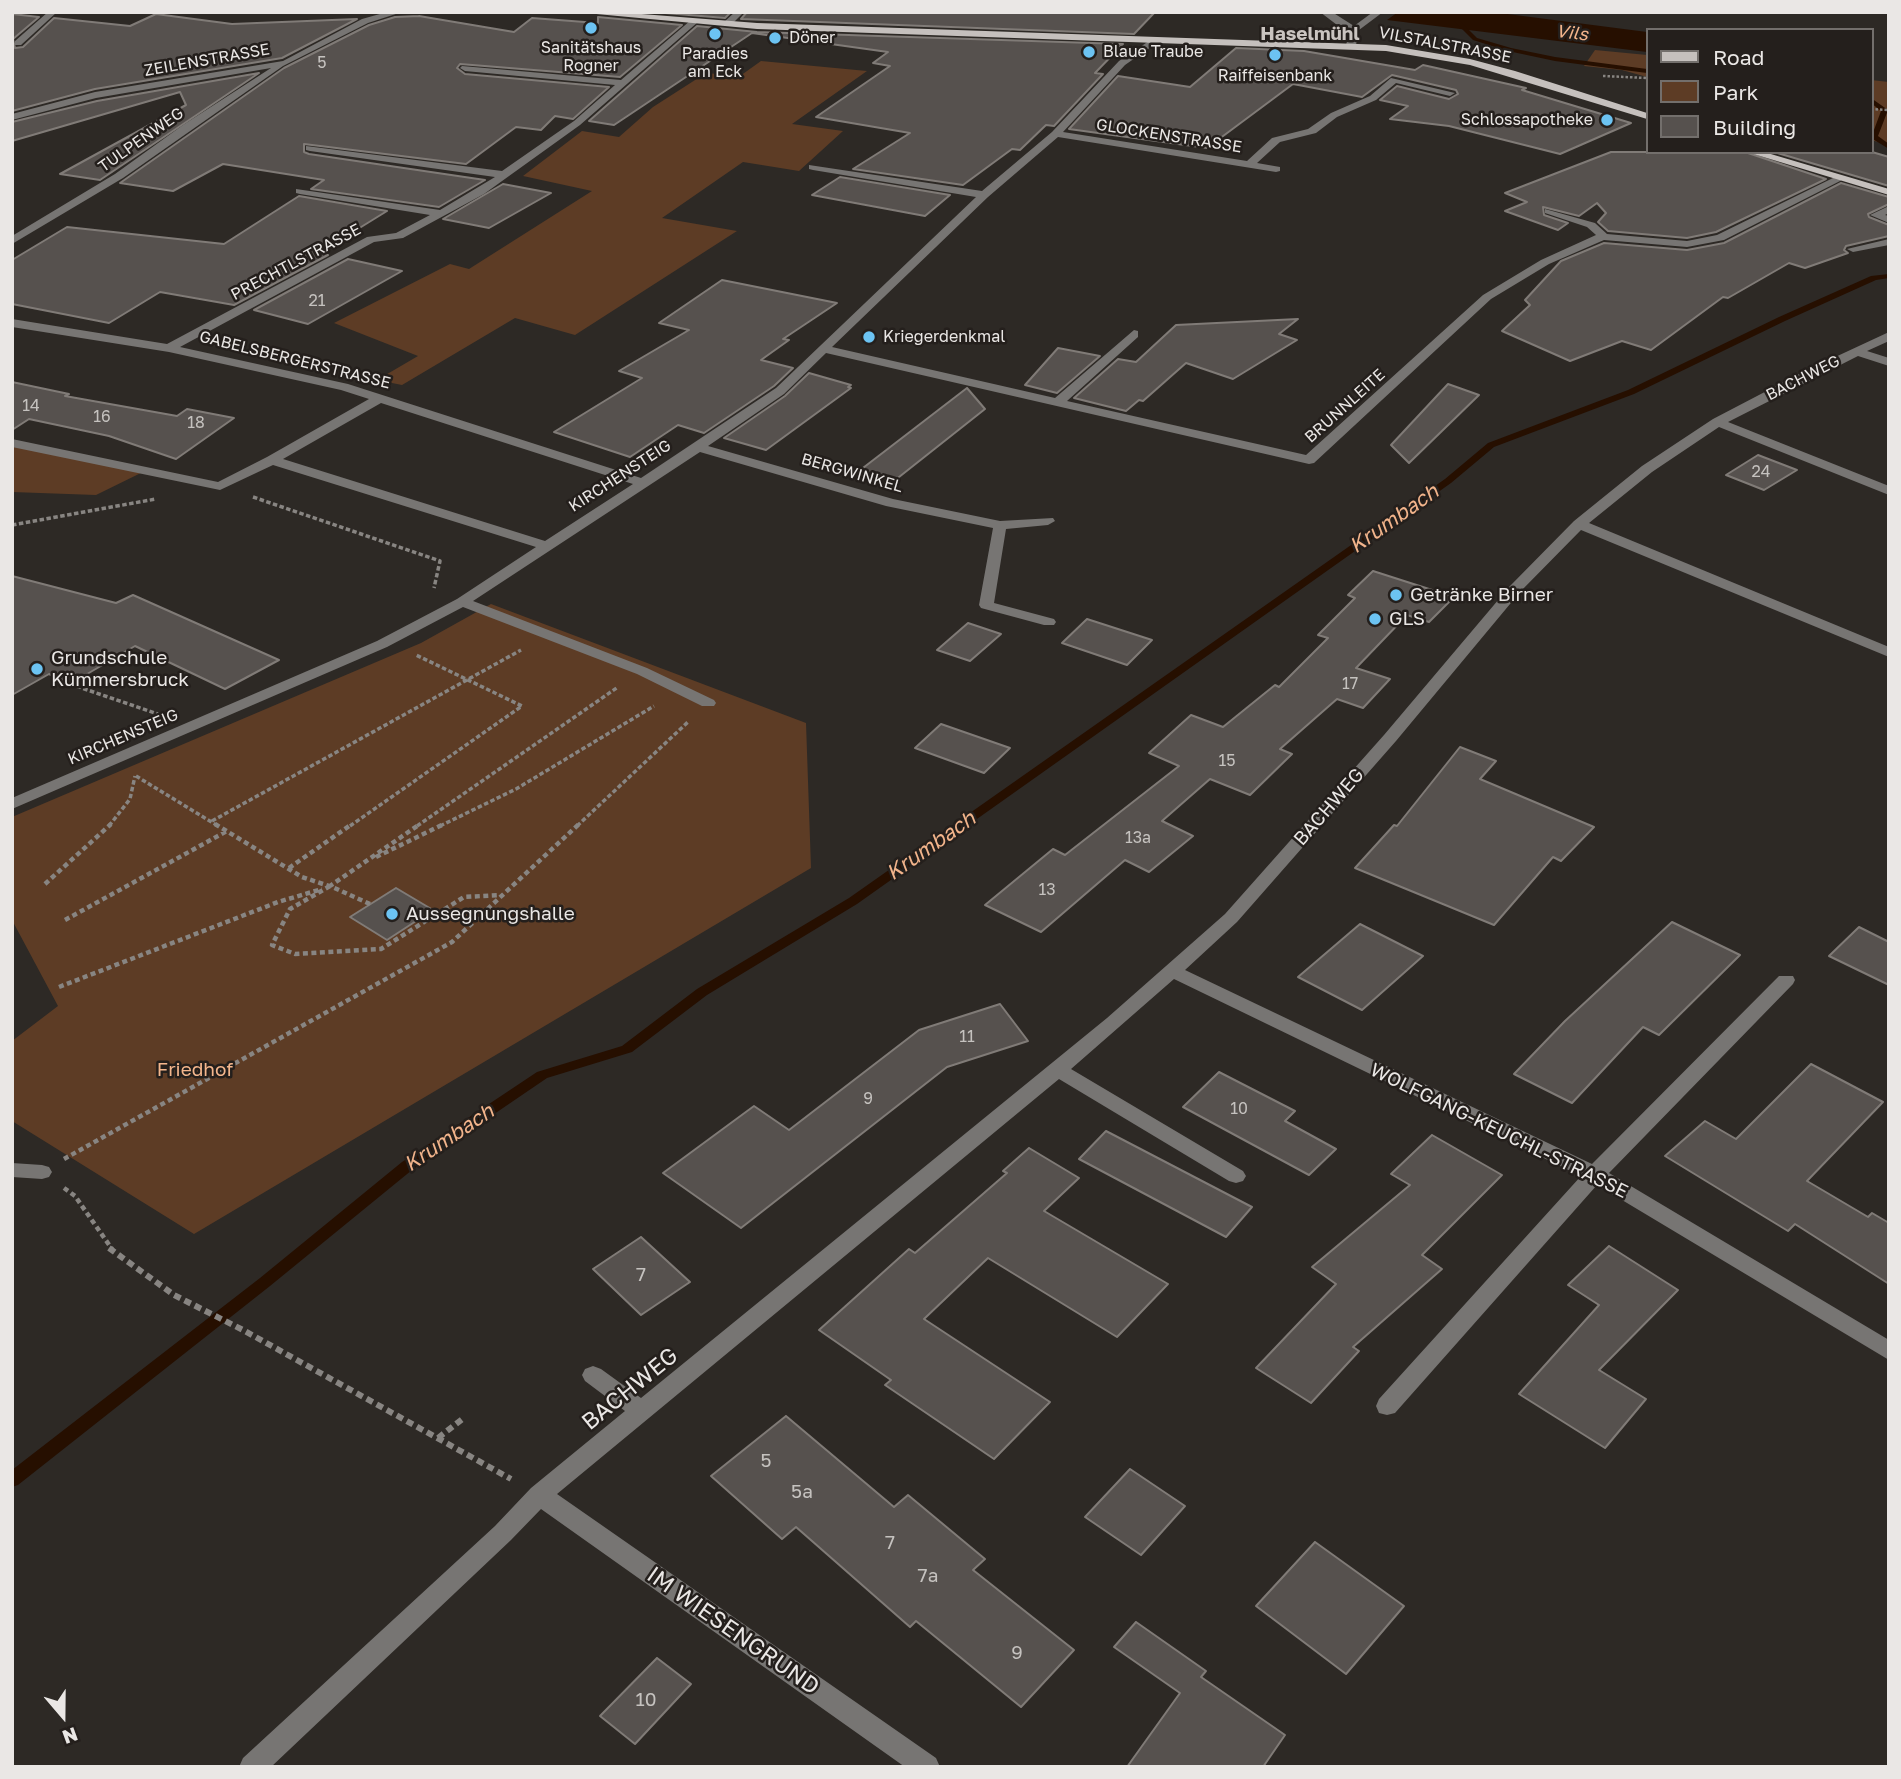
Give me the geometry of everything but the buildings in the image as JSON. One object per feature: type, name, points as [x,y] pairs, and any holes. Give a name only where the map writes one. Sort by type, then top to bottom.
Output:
[{"type":"main road","name":"VILSTALSTRASSE","points":[[579,12],[727,24],[1351,45],[1417,52],[1470,62],[1646,116]]},
{"type":"main road","points":[[1758,154],[1889,192]]},
{"type":"street","points":[[18,43],[53,12]]},
{"type":"street","name":"ZEILENSTRASSE","points":[[12,117],[95,95],[286,63],[365,21],[398,12]]},
{"type":"street","points":[[727,24],[740,12]]},
{"type":"street","name":"VILSTALSTRASSE","points":[[1324,12],[1344,26],[1359,26]]},
{"type":"street","points":[[1351,45],[1359,26],[1379,12]]},
{"type":"street","name":"PRECHTLSTRASSE","points":[[169,348],[371,239],[400,236],[505,175],[577,123],[694,22]]},
{"type":"street","name":"KIRCHENSTEIG","points":[[12,804],[382,644],[462,602],[698,447],[780,391],[984,195],[1056,134],[1122,63],[1155,40]]},
{"type":"street","name":"TULPENWEG","points":[[12,241],[119,176],[186,128],[286,63]]},
{"type":"street","points":[[1122,63],[1143,65]]},
{"type":"street","points":[[465,68],[624,83]]},
{"type":"street","points":[[1249,165],[1276,139],[1312,131],[1334,115],[1373,98],[1394,80],[1450,93]]},
{"type":"street","name":"GLOCKENSTRASSE","points":[[1056,134],[1276,169]]},
{"type":"street","points":[[310,148],[505,175]]},
{"type":"street","points":[[813,167],[984,195]]},
{"type":"street","name":"BRUNNLEITE","points":[[824,349],[1309,460],[1487,297],[1545,262],[1593,239],[1604,237],[1687,244],[1720,238],[1839,179]]},
{"type":"street","name":"PRECHTLSTRASSE","points":[[300,191],[441,213]]},
{"type":"street","points":[[1889,209],[1875,215],[1889,220]]},
{"type":"street","points":[[1549,211],[1591,225],[1604,237]]},
{"type":"street","points":[[1853,249],[1889,242]]},
{"type":"street","name":"GABELSBERGERSTRASSE","points":[[12,323],[169,348],[344,387],[643,482]]},
{"type":"street","points":[[1057,403],[1134,334]]},
{"type":"street","name":"BACHWEG","points":[[252,1767],[503,1533],[539,1495],[1057,1069],[1231,918],[1390,738],[1514,589],[1579,524],[1647,469],[1718,422],[1889,336]]},
{"type":"street","points":[[1856,351],[1889,362]]},
{"type":"street","points":[[12,443],[220,486],[272,460],[380,398]]},
{"type":"street","points":[[1718,422],[1889,491]]},
{"type":"street","name":"BERGWINKEL","points":[[698,447],[891,503],[1000,525],[1048,521]]},
{"type":"street","points":[[272,460],[546,546]]},
{"type":"street","points":[[1579,524],[1889,653]]},
{"type":"street","points":[[1000,525],[986,605],[1049,622]]},
{"type":"street","points":[[462,602],[642,671],[708,703]]},
{"type":"street","name":"WOLFGANG-KEUCHL-STRASSE","points":[[1172,971],[1595,1174],[1889,1351]]},
{"type":"street","points":[[1387,1406],[1595,1174],[1786,980]]},
{"type":"street","points":[[1057,1069],[1236,1176]]},
{"type":"street","points":[[12,1170],[43,1172]]},
{"type":"street","points":[[593,1376],[641,1411]]},
{"type":"street","name":"IM WIESENGRUND","points":[[539,1495],[927,1767]]},
{"type":"path","points":[[1593,76],[1646,78]]},
{"type":"path","points":[[220,486],[440,561],[431,600]]},
{"type":"path","points":[[12,525],[162,498]]},
{"type":"path","points":[[212,821],[518,652]]},
{"type":"path","points":[[289,868],[522,706],[416,655]]},
{"type":"path","points":[[502,895],[464,897],[380,949],[295,954],[272,945],[290,909],[363,864],[642,671]]},
{"type":"path","points":[[70,684],[163,715]]},
{"type":"path","points":[[363,864],[516,789],[681,690]]},
{"type":"path","points":[[539,1495],[243,1330],[174,1295],[107,1246],[75,1196],[43,1172],[452,942],[708,703]]},
{"type":"path","points":[[111,761],[302,877],[370,904]]},
{"type":"path","points":[[135,776],[148,770]]},
{"type":"path","points":[[45,884],[115,820],[130,799],[135,776]]},
{"type":"path","points":[[65,920],[227,831]]},
{"type":"path","points":[[59,987],[278,902],[330,886]]},
{"type":"path","points":[[438,1438],[465,1417]]},
{"type":"green space","points":[[1595,50],[1646,55],[1646,77],[1622,70],[1584,66]]},
{"type":"green space","points":[[761,61],[867,71],[792,124],[843,131],[799,171],[743,162],[662,218],[737,231],[575,335],[515,318],[402,385],[377,380],[418,356],[334,323],[450,264],[469,269],[592,191],[523,176],[582,131],[619,137],[653,107],[706,73],[740,76]]},
{"type":"green space","points":[[1873,80],[1889,82],[1889,145],[1873,141]]},
{"type":"green space","points":[[12,440],[149,469],[96,495],[12,492]]},
{"type":"green space","name":"Friedhof","points":[[491,604],[806,723],[811,868],[194,1234],[12,1121],[12,1041],[58,1006],[12,920],[12,817],[421,643]]},
{"type":"water","name":"Vils","points":[[1398,12],[1492,12],[1646,32],[1646,52],[1387,20]]},
{"type":"waterway","name":"Krumbach","points":[[1456,20],[1475,39],[1510,50],[1646,71]]},
{"type":"waterway","name":"Krumbach","points":[[1873,101],[1885,110],[1874,137],[1889,147]]},
{"type":"waterway","name":"Krumbach","points":[[12,1480],[265,1282],[407,1166],[542,1075],[627,1049],[702,992],[853,901],[1448,481],[1491,445],[1631,392],[1782,319],[1874,278],[1889,276]]},
{"type":"place","name":"Sanitätshaus Rogner","points":[[591,28]]},
{"type":"place","name":"Paradies am Eck","points":[[715,34]]},
{"type":"place","name":"Döner","points":[[775,38]]},
{"type":"place","name":"Blaue Traube","points":[[1089,52]]},
{"type":"place","name":"Raiffeisenbank","points":[[1275,55]]},
{"type":"place","name":"Schlossapotheke","points":[[1607,120]]},
{"type":"place","name":"Kriegerdenkmal","points":[[869,337]]},
{"type":"place","name":"Getränke Birner","points":[[1396,595]]},
{"type":"place","name":"GLS","points":[[1375,619]]},
{"type":"place","name":"Grundschule Kümmersbruck","points":[[37,669]]},
{"type":"place","name":"Aussegnungshalle","points":[[392,914]]},
{"type":"district","name":"Haselmühl","points":[[1310,34]]}]
